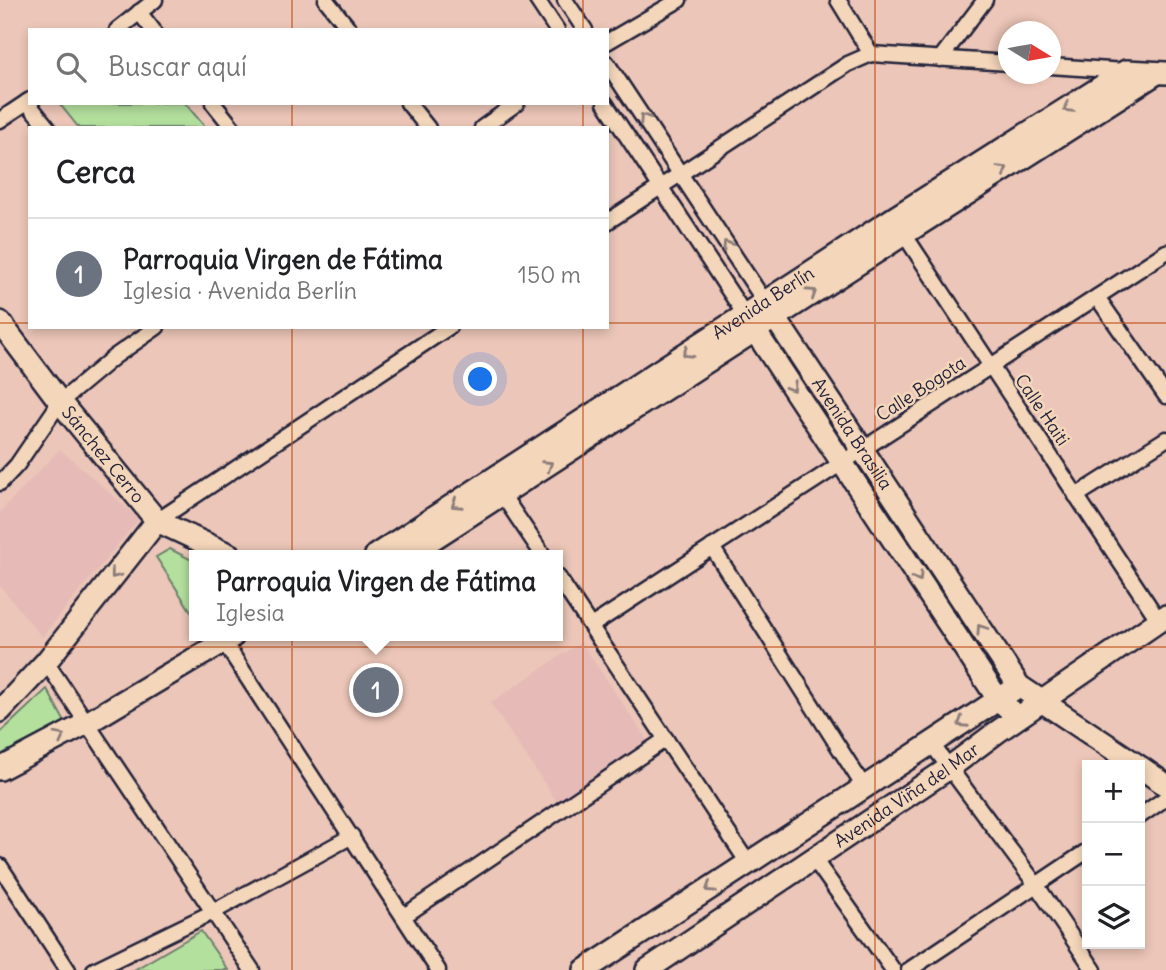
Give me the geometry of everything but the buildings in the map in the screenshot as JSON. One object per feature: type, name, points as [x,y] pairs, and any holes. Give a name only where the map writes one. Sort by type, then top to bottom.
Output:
[{"type":"street","points":[[119,28],[155,0]]},
{"type":"street","points":[[326,0],[348,28]]},
{"type":"street","points":[[537,0],[556,28]]},
{"type":"street","points":[[565,0],[584,28]]},
{"type":"street","points":[[609,41],[679,0]]},
{"type":"street","points":[[838,0],[871,54]]},
{"type":"street","points":[[940,58],[985,0]]},
{"type":"street","points":[[139,12],[151,28]]},
{"type":"street","points":[[609,221],[848,64],[871,54],[998,62]]},
{"type":"street","name":"Avenida Brasilia","points":[[609,66],[1019,686],[1129,760]]},
{"type":"street","points":[[1061,67],[1126,71]]},
{"type":"street","name":"Avenida Berlín","points":[[385,550],[497,487],[899,226],[1126,71],[1163,78]]},
{"type":"street","name":"Avenida Berlín","points":[[899,226],[1163,78]]},
{"type":"street","points":[[0,120],[28,101]]},
{"type":"street","points":[[31,105],[47,126]]},
{"type":"street","points":[[215,105],[231,126]]},
{"type":"street","points":[[410,105],[426,126]]},
{"type":"street","points":[[485,126],[514,105]]},
{"type":"street","name":"Avenida Brasilia","points":[[606,105],[998,699],[1018,718]]},
{"type":"street","name":"Calle Haiti","points":[[899,226],[1076,496],[1162,619]]},
{"type":"street","name":"Calle Bogota","points":[[591,626],[1166,252]]},
{"type":"street","points":[[1097,297],[1166,396]]},
{"type":"street","name":"Sánchez Cerro","points":[[0,322],[60,402],[157,521],[219,550]]},
{"type":"street","points":[[0,483],[17,465],[60,402],[154,329]]},
{"type":"street","points":[[0,711],[46,662],[157,521],[446,329]]},
{"type":"street","points":[[1076,496],[1166,439]]},
{"type":"street","points":[[497,487],[540,550]]},
{"type":"street","name":"Avenida Berlín","points":[[415,550],[497,487]]},
{"type":"street","points":[[712,547],[864,787]]},
{"type":"street","points":[[563,584],[748,863]]},
{"type":"street","name":"Avenida Viña del Mar","points":[[656,968],[1162,619]]},
{"type":"street","points":[[0,769],[87,723],[225,641]]},
{"type":"street","points":[[229,641],[438,970]]},
{"type":"street","points":[[46,662],[252,970]]},
{"type":"street","name":"Avenida Viña del Mar","points":[[585,970],[1019,686]]},
{"type":"street","points":[[404,916],[666,739]]},
{"type":"street","points":[[931,743],[1037,886],[1094,970]]},
{"type":"street","name":"Avenida Brasilia","points":[[1145,771],[1166,785]]},
{"type":"street","points":[[1145,813],[1166,798]]},
{"type":"street","points":[[93,970],[213,912],[352,836]]},
{"type":"street","points":[[909,970],[1082,854]]},
{"type":"street","points":[[814,859],[893,970]]},
{"type":"street","points":[[0,866],[68,970]]},
{"type":"shaded area","points":[[60,449],[139,519],[42,637],[0,586],[0,512]]},
{"type":"shaded area","points":[[581,642],[647,740],[557,802],[490,703]]},
{"type":"green space","points":[[61,105],[187,105],[204,126],[77,126]]},
{"type":"green space","points":[[170,549],[189,558],[189,608],[156,557]]},
{"type":"green space","points":[[47,689],[67,726],[0,765],[0,733]]},
{"type":"green space","points":[[201,931],[228,970],[134,970]]},
{"type":"place","name":"Parroquia Virgen de Fátima","points":[[376,690]]}]
